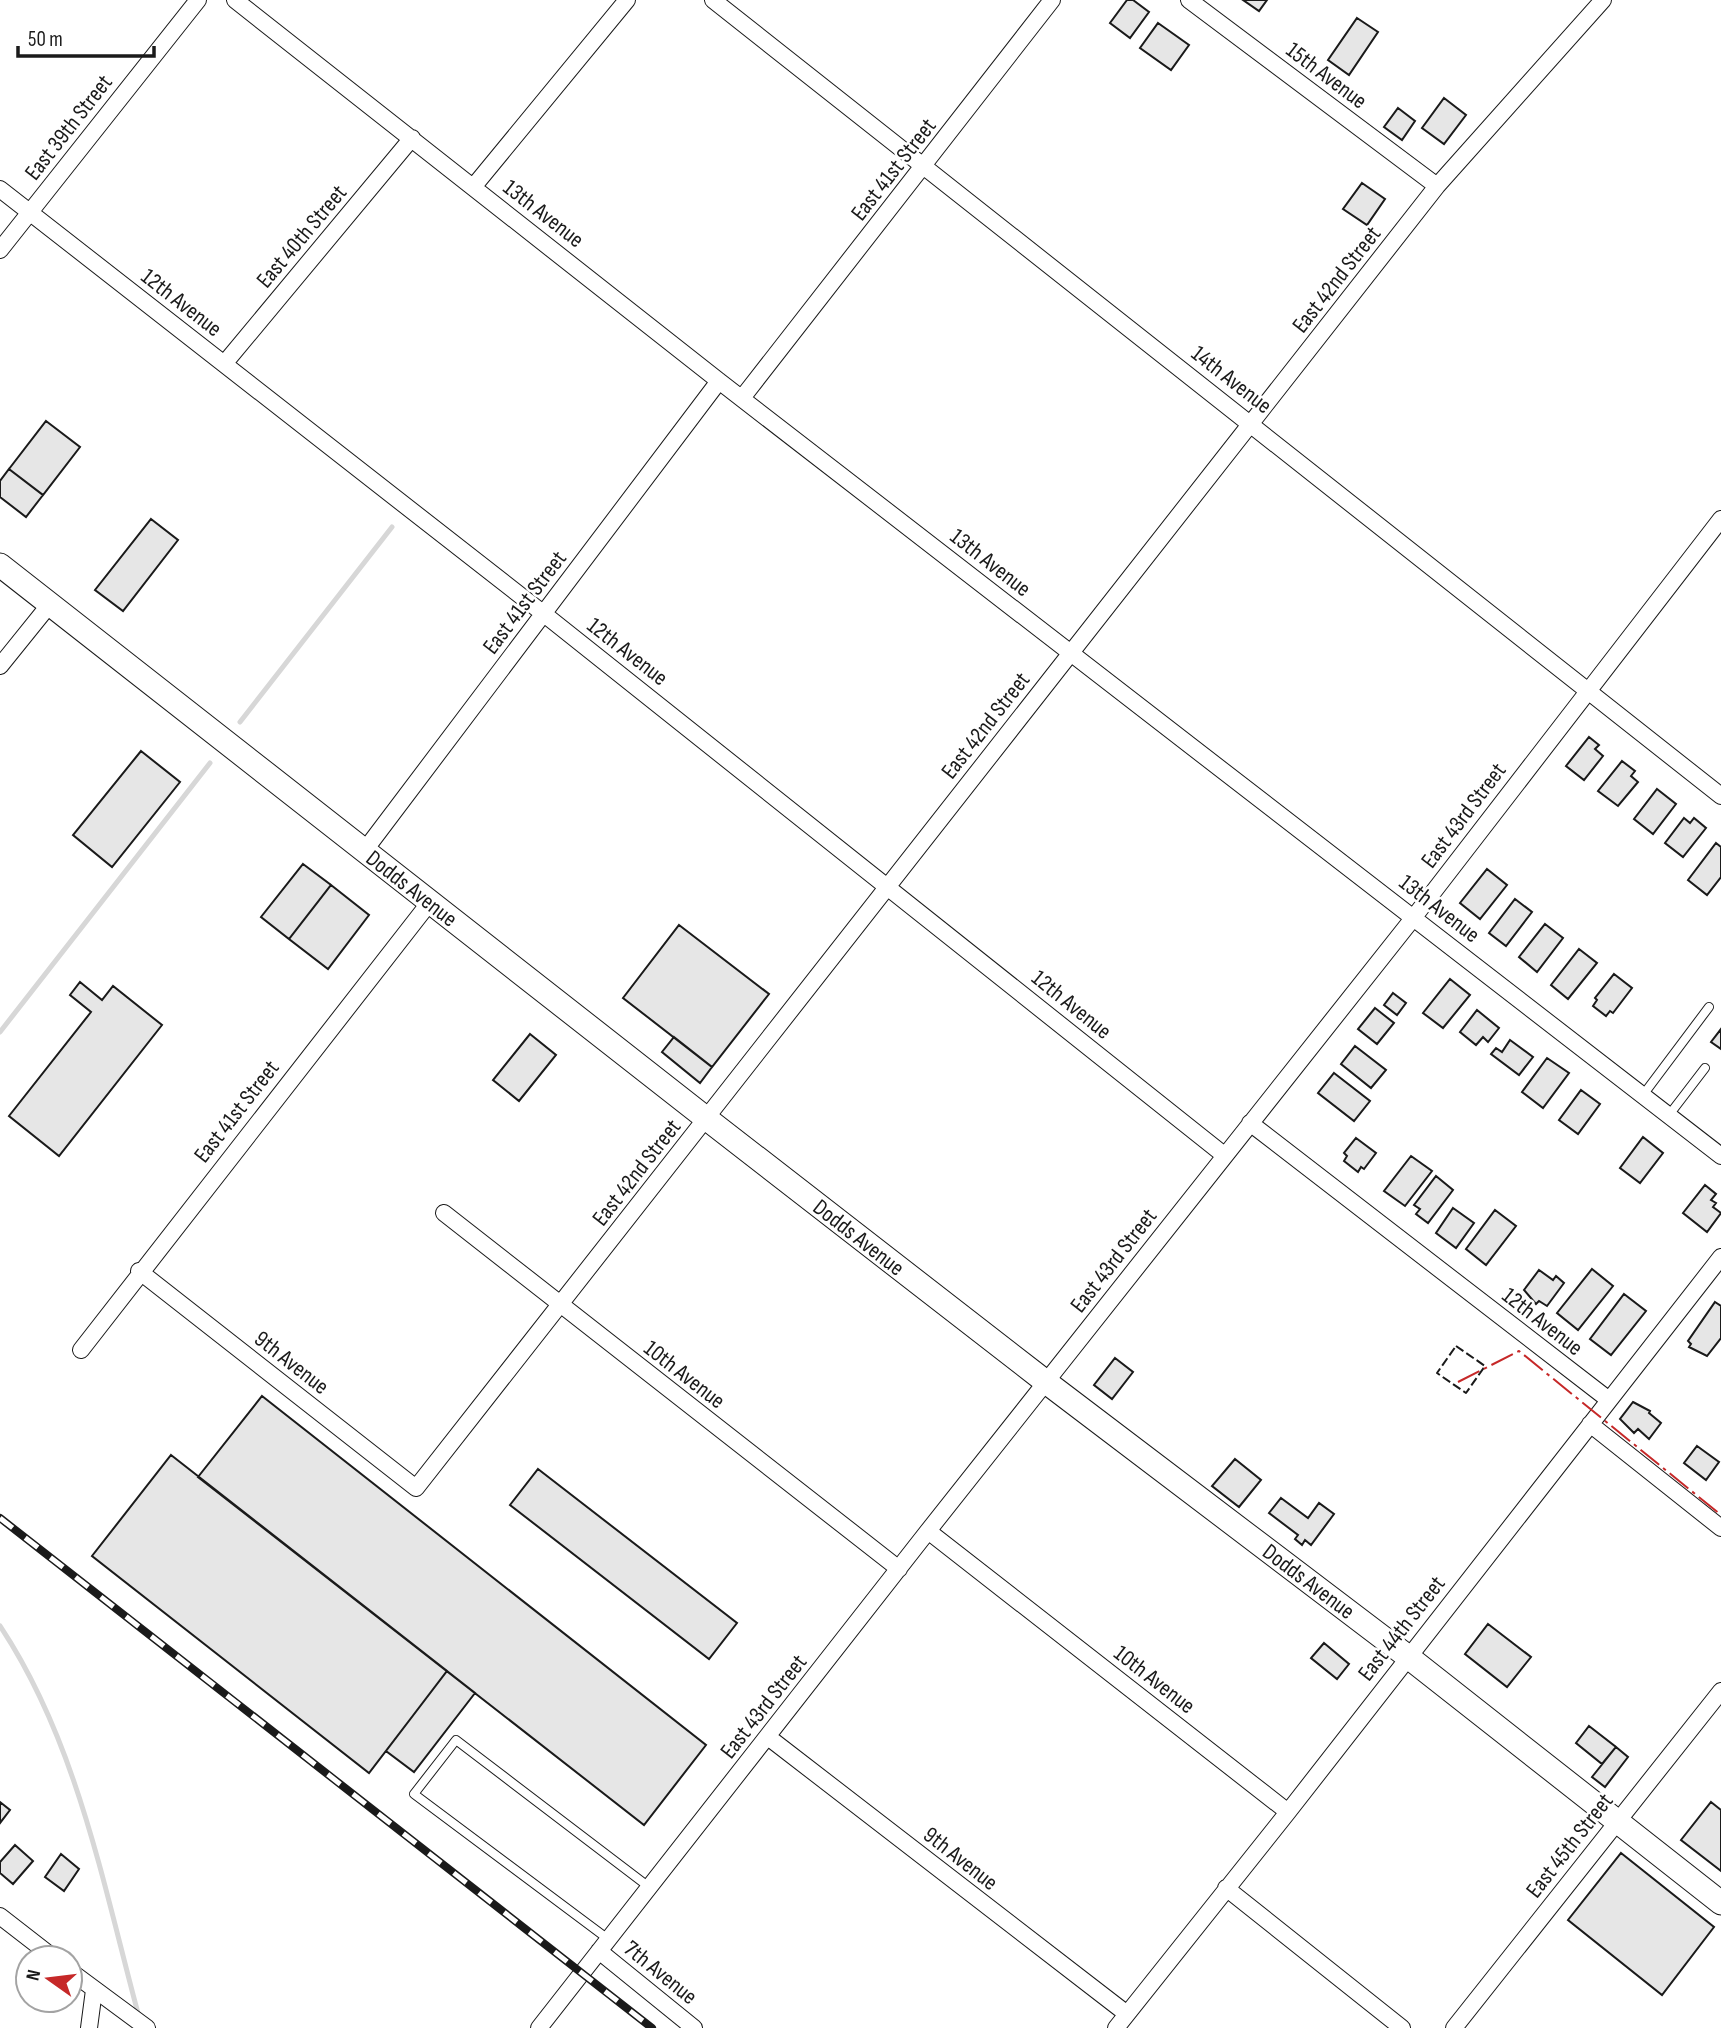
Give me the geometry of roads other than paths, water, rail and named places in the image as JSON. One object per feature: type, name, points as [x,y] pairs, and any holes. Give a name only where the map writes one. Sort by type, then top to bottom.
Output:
[{"type":"street","name":"East 39th Street","points":[[0,250],[198,0]]},
{"type":"street","name":"13th Avenue","points":[[235,0],[719,381],[1721,1156]]},
{"type":"street","points":[[474,186],[627,0]]},
{"type":"street","name":"14th Avenue","points":[[713,0],[1721,796]]},
{"type":"street","name":"East 41st Street","points":[[743,398],[1052,0]]},
{"type":"street","name":"15th Avenue","points":[[1189,0],[1437,186]]},
{"type":"street","name":"East 42nd Street","points":[[416,1489],[1437,186],[1603,0]]},
{"type":"street","name":"East 40th Street","points":[[224,364],[412,138]]},
{"type":"street","name":"12th Avenue","points":[[0,189],[888,885],[1224,1154]]},
{"type":"street","name":"East 41st Street","points":[[365,850],[719,381]]},
{"type":"street","name":"East 43rd Street","points":[[539,2028],[1224,1154],[1414,917],[1721,519]]},
{"type":"street","name":"Dodds Avenue","points":[[0,565],[707,1119],[1046,1382],[1407,1656],[1721,1903]]},
{"type":"street","points":[[0,666],[50,604]]},
{"type":"street","name":"East 41st Street","points":[[81,1350],[139,1270],[430,902]]},
{"type":"street","name":"12th Avenue","points":[[1250,1123],[1609,1400]]},
{"type":"street","name":"10th Avenue","points":[[444,1213],[899,1569]]},
{"type":"street","name":"East 44th Street","points":[[1116,2028],[1590,1424],[1719,1264]]},
{"type":"street","name":"9th Avenue","points":[[139,1270],[416,1489]]},
{"type":"street","points":[[1590,1424],[1721,1528]]},
{"type":"street","name":"10th Avenue","points":[[928,1531],[1288,1812]]},
{"type":"street","name":"East 45th Street","points":[[1454,2028],[1721,1692]]},
{"type":"street","name":"9th Avenue","points":[[768,1737],[1126,2014]]},
{"type":"street","points":[[1226,1888],[1402,2028]]},
{"type":"street","points":[[0,1916],[36,1944]]},
{"type":"street","name":"7th Avenue","points":[[603,1945],[694,2028]]},
{"type":"street","points":[[84,1982],[147,2028]]},
{"type":"street","points":[[89,2028],[94,1990]]},
{"type":"lane","points":[[1643,1095],[1709,1007]]},
{"type":"lane","points":[[1669,1115],[1704,1068]]},
{"type":"lane","points":[[603,1945],[414,1794],[456,1740],[649,1887]]},
{"type":"waterway","points":[[240,722],[392,527]]},
{"type":"waterway","points":[[0,1032],[210,763]]},
{"type":"waterway","points":[[0,1626],[27,1671],[68,1766],[100,1865],[139,2017]]},
{"type":"railway","points":[[0,1518],[652,2028]]}]
